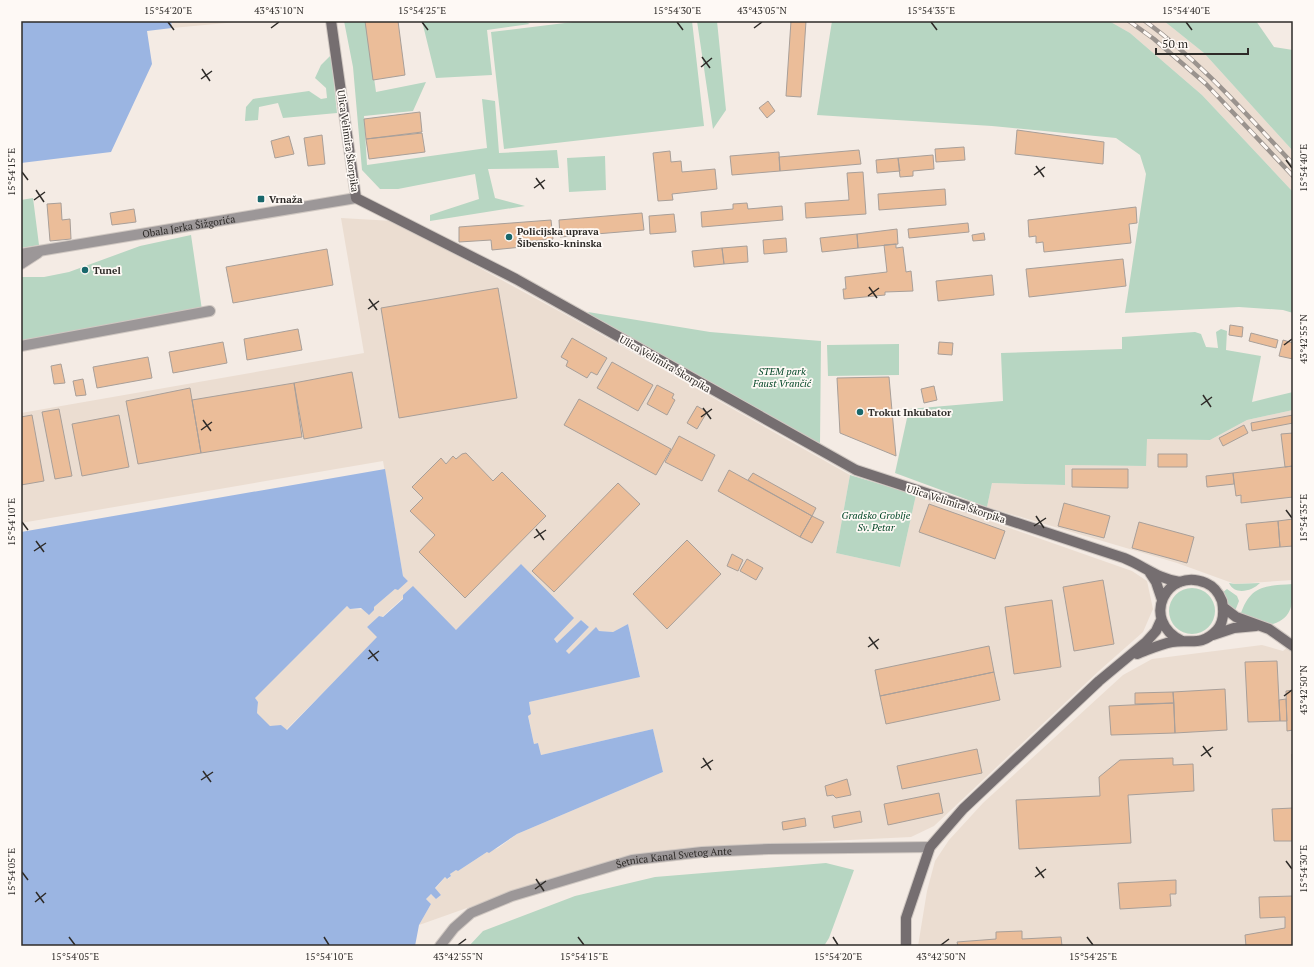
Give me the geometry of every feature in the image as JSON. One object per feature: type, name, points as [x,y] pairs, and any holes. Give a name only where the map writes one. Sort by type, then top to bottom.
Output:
[{"type":"street","name":"Ulica Velimira Škorpika","points":[[331,21],[356,198],[516,280],[856,470],[1124,558],[1160,577],[1180,582]]},
{"type":"street","name":"Obala Jerka Šižgorića","points":[[21,254],[356,198]]},
{"type":"street","points":[[21,264],[41,251]]},
{"type":"street","points":[[21,346],[210,311]]},
{"type":"street","points":[[1149,571],[1156,582],[1162,600]]},
{"type":"street","points":[[1212,636],[1219,628],[1223,618],[1221,598],[1210,585],[1195,580],[1180,582],[1172,586],[1162,600],[1160,610],[1161,620],[1166,630],[1173,637],[1182,641],[1193,643],[1203,641],[1229,629],[1258,626]]},
{"type":"street","points":[[1223,607],[1236,617],[1274,633],[1293,646]]},
{"type":"street","points":[[906,946],[906,918],[930,847],[946,827],[980,793],[1105,676],[1132,656],[1156,631],[1161,620]]},
{"type":"street","points":[[1132,656],[1163,644],[1182,641]]},
{"type":"street","name":"Šetnica Kanal Svetog Ante","points":[[440,946],[454,928],[471,913],[512,896],[632,860],[702,852],[769,849],[930,847]]},
{"type":"shaded area","points":[[171,21],[248,21],[172,28]]},
{"type":"shaded area","points":[[1109,21],[1164,21],[1204,53],[1293,151],[1293,192],[1202,95],[1130,33]]},
{"type":"shaded area","points":[[341,218],[393,221],[568,316],[850,475],[836,553],[900,567],[916,495],[1132,571],[1147,581],[1153,609],[1143,632],[1100,670],[934,826],[911,837],[688,848],[633,855],[552,878],[419,925],[431,904],[426,899],[431,894],[436,899],[441,895],[435,889],[445,877],[448,879],[451,876],[450,874],[456,869],[458,871],[487,852],[498,848],[517,834],[663,772],[653,729],[541,755],[538,743],[534,744],[528,715],[531,714],[529,702],[640,676],[628,624],[613,632],[599,631],[596,628],[569,655],[566,651],[589,627],[581,620],[558,643],[554,639],[456,630],[403,598],[382,617],[379,616],[367,627],[378,637],[286,730],[281,725],[270,727],[257,713],[258,702],[254,698],[347,606],[350,609],[374,610],[374,607],[395,589],[408,581],[403,576],[383,461],[21,523],[21,413],[364,353]]},
{"type":"shaded area","points":[[1293,410],[1293,580],[1235,584],[1177,563],[987,507],[992,483],[1065,485],[1065,465],[1146,466],[1146,439],[1210,440],[1247,420]]},
{"type":"shaded area","points":[[1293,642],[1293,946],[918,946],[927,891],[935,861],[949,840],[983,803],[1123,675],[1152,659],[1262,645],[1283,651]]},
{"type":"green space","points":[[344,21],[366,21],[376,92],[426,82],[413,111],[364,116],[367,165],[487,148],[482,99],[495,101],[499,153],[557,150],[559,168],[488,169],[495,198],[525,206],[430,221],[430,215],[479,199],[475,174],[398,189],[380,189],[362,170],[353,67]]},
{"type":"green space","points":[[422,21],[523,21],[530,24],[487,30],[492,75],[436,78]]},
{"type":"green space","points":[[581,21],[692,21],[704,126],[504,149],[491,32]]},
{"type":"green space","points":[[697,21],[717,21],[726,110],[713,129]]},
{"type":"green space","points":[[832,21],[1109,21],[1130,33],[1202,95],[1293,192],[1293,313],[1283,310],[1239,307],[1125,313],[1146,174],[1140,155],[1116,138],[992,126],[817,115]]},
{"type":"green space","points":[[1164,21],[1256,21],[1274,47],[1293,50],[1293,151],[1204,53]]},
{"type":"green space","points":[[331,55],[337,113],[283,118],[278,103],[259,107],[258,120],[245,121],[246,107],[253,99],[309,91],[321,99],[327,98],[326,88],[315,78],[321,65]]},
{"type":"green space","points":[[605,156],[606,190],[569,192],[567,158]]},
{"type":"green space","points":[[33,198],[39,245],[21,248],[21,200]]},
{"type":"green space","points":[[191,235],[202,310],[21,341],[21,277],[44,277],[69,272],[140,246]]},
{"type":"green space","name":"STEM park Faust Vrančić","points":[[588,312],[710,332],[821,341],[820,444],[718,386],[597,321]]},
{"type":"green space","points":[[1221,329],[1227,331],[1226,350],[1261,356],[1252,402],[1293,392],[1293,410],[1247,420],[1210,440],[1147,439],[1146,466],[1065,465],[1065,485],[992,483],[987,507],[895,473],[909,409],[1003,401],[1001,353],[1122,349],[1122,337],[1195,332],[1201,334],[1206,347],[1218,348],[1216,332]]},
{"type":"green space","points":[[899,344],[899,375],[828,376],[827,345]]},
{"type":"green space","name":"Gradsko Groblje Sv. Petar","points":[[850,475],[916,495],[900,567],[836,553]]},
{"type":"green space","points":[[1229,583],[1260,583],[1248,590],[1239,591],[1235,590]]},
{"type":"green space","points":[[1293,584],[1292,603],[1285,618],[1273,624],[1240,616],[1248,598],[1259,589],[1274,585]]},
{"type":"green space","points":[[1188,588],[1196,588],[1205,592],[1211,598],[1215,611],[1211,624],[1205,630],[1196,634],[1188,634],[1179,630],[1173,624],[1169,615],[1169,607],[1173,598],[1179,592]]},
{"type":"green space","points":[[1227,589],[1237,596],[1239,601],[1235,611],[1228,604],[1223,592]]},
{"type":"green space","points":[[826,863],[854,870],[829,938],[824,946],[469,946],[483,931],[575,896],[655,877]]},
{"type":"water","points":[[21,21],[171,21],[172,28],[147,31],[152,64],[111,152],[21,163]]},
{"type":"water","points":[[385,469],[403,576],[408,581],[398,590],[395,589],[374,607],[374,610],[369,615],[361,608],[350,609],[347,606],[255,698],[258,702],[257,713],[270,726],[281,725],[287,730],[377,637],[367,627],[379,616],[383,617],[403,599],[403,595],[413,586],[456,630],[521,564],[574,618],[554,639],[557,643],[581,620],[589,627],[566,651],[569,654],[596,627],[599,631],[613,632],[628,624],[640,677],[529,702],[531,714],[528,716],[534,744],[538,743],[541,755],[653,729],[663,772],[517,834],[489,853],[487,852],[458,871],[456,870],[450,874],[451,876],[447,879],[445,877],[435,888],[441,895],[436,899],[431,894],[426,899],[431,904],[419,925],[415,946],[21,946],[21,532]]},
{"type":"building","points":[[365,21],[398,21],[405,75],[373,80]]},
{"type":"building","points":[[791,21],[806,21],[801,97],[786,96]]},
{"type":"building","points":[[768,101],[775,111],[767,118],[759,108]]},
{"type":"building","points":[[420,112],[422,132],[366,139],[364,119]]},
{"type":"building","points":[[1017,130],[1104,142],[1103,164],[1015,154]]},
{"type":"building","points":[[422,133],[425,152],[369,159],[366,139]]},
{"type":"building","points":[[322,135],[325,164],[308,166],[304,138]]},
{"type":"building","points":[[289,136],[294,154],[275,158],[271,141]]},
{"type":"building","points":[[964,147],[965,160],[936,162],[935,149]]},
{"type":"building","points":[[859,150],[861,164],[780,171],[779,157]]},
{"type":"building","points":[[670,151],[671,162],[681,161],[682,172],[715,169],[717,189],[672,194],[673,200],[658,201],[653,153]]},
{"type":"building","points":[[779,152],[780,171],[732,175],[730,156]]},
{"type":"building","points":[[933,155],[934,169],[913,171],[913,176],[900,177],[898,158]]},
{"type":"building","points":[[898,158],[900,171],[877,173],[876,160]]},
{"type":"building","points":[[863,172],[866,214],[806,218],[805,203],[849,200],[847,173]]},
{"type":"building","points":[[945,189],[946,205],[879,210],[878,194]]},
{"type":"building","points":[[61,203],[62,220],[70,219],[71,239],[50,241],[47,204]]},
{"type":"building","points":[[747,203],[748,209],[782,206],[783,220],[702,227],[701,212],[733,209],[733,204]]},
{"type":"building","points":[[1136,207],[1137,223],[1129,224],[1131,243],[1044,252],[1043,242],[1036,243],[1036,236],[1029,237],[1028,220]]},
{"type":"building","points":[[134,209],[136,222],[112,225],[110,213]]},
{"type":"building","points":[[642,213],[644,230],[560,237],[559,220]]},
{"type":"building","points":[[674,214],[676,232],[650,234],[649,216]]},
{"type":"building","points":[[551,220],[553,239],[521,242],[522,247],[492,250],[491,240],[459,242],[459,227]]},
{"type":"building","points":[[968,223],[969,232],[909,238],[908,229]]},
{"type":"building","points":[[897,229],[898,244],[858,248],[857,234]]},
{"type":"building","points":[[984,233],[985,240],[973,241],[972,235]]},
{"type":"building","points":[[857,234],[858,248],[822,252],[820,238]]},
{"type":"building","points":[[786,238],[787,252],[764,254],[763,240]]},
{"type":"building","points":[[896,244],[896,248],[903,247],[906,272],[911,271],[913,291],[885,292],[885,295],[844,299],[843,289],[846,289],[845,277],[887,272],[884,245]]},
{"type":"building","points":[[747,246],[748,262],[724,264],[722,248]]},
{"type":"building","points":[[722,248],[724,264],[694,267],[692,251]]},
{"type":"building","points":[[327,249],[333,285],[233,303],[226,267]]},
{"type":"building","points":[[1123,259],[1126,286],[1029,297],[1026,269]]},
{"type":"building","points":[[992,275],[994,295],[938,301],[936,281]]},
{"type":"building","points":[[498,288],[517,398],[399,418],[381,308]]},
{"type":"building","points":[[1230,325],[1243,327],[1242,337],[1229,335]]},
{"type":"building","points":[[298,329],[302,350],[247,360],[244,339]]},
{"type":"building","points":[[1251,333],[1278,340],[1276,348],[1249,341]]},
{"type":"building","points":[[572,338],[607,358],[597,375],[591,372],[587,378],[566,366],[568,361],[561,357]]},
{"type":"building","points":[[1283,340],[1293,343],[1293,359],[1279,356]]},
{"type":"building","points":[[223,342],[227,363],[173,373],[169,352]]},
{"type":"building","points":[[939,342],[953,343],[952,355],[938,354]]},
{"type":"building","points":[[148,357],[152,378],[97,388],[93,367]]},
{"type":"building","points":[[612,362],[653,385],[638,411],[597,388]]},
{"type":"building","points":[[61,364],[65,383],[54,384],[51,366]]},
{"type":"building","points":[[352,372],[362,428],[304,439],[294,383]]},
{"type":"building","points":[[889,377],[896,456],[840,433],[837,378]]},
{"type":"building","points":[[83,379],[86,395],[76,396],[73,381]]},
{"type":"building","points":[[294,383],[302,437],[201,453],[192,400]]},
{"type":"building","points":[[657,385],[674,394],[672,398],[675,400],[667,415],[647,404]]},
{"type":"building","points":[[934,386],[937,400],[924,403],[921,389]]},
{"type":"building","points":[[190,388],[201,453],[138,464],[126,401]]},
{"type":"building","points":[[579,399],[671,449],[656,475],[564,425]]},
{"type":"building","points":[[697,406],[707,412],[697,429],[687,423]]},
{"type":"building","points":[[59,409],[72,476],[55,479],[42,412]]},
{"type":"building","points":[[32,415],[44,481],[21,485],[21,417]]},
{"type":"building","points":[[119,415],[129,467],[82,476],[72,424]]},
{"type":"building","points":[[1293,415],[1293,423],[1252,431],[1251,423]]},
{"type":"building","points":[[1244,425],[1248,433],[1223,446],[1219,438]]},
{"type":"building","points":[[1293,433],[1293,466],[1285,467],[1281,434]]},
{"type":"building","points":[[679,436],[715,455],[702,481],[665,462]]},
{"type":"building","points":[[466,453],[493,481],[502,472],[546,516],[465,598],[419,552],[435,535],[410,511],[423,498],[412,487],[441,458],[446,464],[453,456],[456,459],[462,454]]},
{"type":"building","points":[[1158,454],[1187,454],[1187,467],[1158,467]]},
{"type":"building","points":[[1293,466],[1293,497],[1241,503],[1241,495],[1236,496],[1233,473]]},
{"type":"building","points":[[1072,469],[1128,469],[1128,488],[1072,487]]},
{"type":"building","points":[[729,470],[812,516],[800,537],[718,491]]},
{"type":"building","points":[[753,473],[816,508],[812,516],[748,480]]},
{"type":"building","points":[[1233,473],[1234,484],[1207,487],[1206,476]]},
{"type":"building","points":[[618,483],[640,504],[554,592],[532,571]]},
{"type":"building","points":[[1064,503],[1110,516],[1104,538],[1058,526]]},
{"type":"building","points":[[929,504],[1005,531],[995,559],[919,532]]},
{"type":"building","points":[[812,516],[824,522],[812,543],[800,537]]},
{"type":"building","points":[[1293,519],[1293,546],[1280,547],[1278,521]]},
{"type":"building","points":[[1278,521],[1280,547],[1249,550],[1246,524]]},
{"type":"building","points":[[1139,522],[1194,537],[1187,563],[1132,548]]},
{"type":"building","points":[[687,540],[721,574],[667,629],[633,594]]},
{"type":"building","points":[[732,554],[743,560],[738,571],[727,566]]},
{"type":"building","points":[[747,559],[763,568],[756,580],[740,571]]},
{"type":"building","points":[[1103,580],[1114,644],[1074,651],[1063,587]]},
{"type":"building","points":[[1052,600],[1061,667],[1014,674],[1005,607]]},
{"type":"building","points":[[989,646],[994,672],[880,696],[875,670]]},
{"type":"building","points":[[1277,661],[1280,721],[1248,722],[1245,662]]},
{"type":"building","points":[[994,672],[1000,700],[886,724],[880,696]]},
{"type":"building","points":[[1225,689],[1227,730],[1175,733],[1173,692]]},
{"type":"building","points":[[1293,690],[1293,730],[1287,731],[1286,691]]},
{"type":"building","points":[[1173,692],[1174,703],[1135,704],[1135,693]]},
{"type":"building","points":[[1286,699],[1287,721],[1280,721],[1279,700]]},
{"type":"building","points":[[1174,703],[1175,733],[1111,735],[1109,706]]},
{"type":"building","points":[[977,749],[982,773],[902,789],[897,766]]},
{"type":"building","points":[[1292,754],[1293,754],[1293,797]]},
{"type":"building","points":[[1173,758],[1173,765],[1193,764],[1194,791],[1128,795],[1131,843],[1019,849],[1016,800],[1100,796],[1099,777],[1120,760]]},
{"type":"building","points":[[847,779],[851,795],[836,798],[833,795],[827,796],[825,786]]},
{"type":"building","points":[[939,793],[943,813],[888,825],[884,804]]},
{"type":"building","points":[[1293,808],[1293,841],[1274,841],[1272,809]]},
{"type":"building","points":[[860,811],[862,822],[834,828],[832,816]]},
{"type":"building","points":[[805,818],[806,826],[783,830],[782,822]]},
{"type":"building","points":[[1176,880],[1176,894],[1170,894],[1171,906],[1120,909],[1118,883]]},
{"type":"building","points":[[1293,896],[1293,946],[1246,946],[1245,935],[1285,928],[1285,917],[1260,918],[1259,897]]},
{"type":"building","points":[[1022,931],[1022,939],[1061,937],[1062,946],[958,946],[957,942],[996,939],[996,932]]},
{"type":"railway","points":[[1129,21],[1154,39],[1206,84],[1293,176]]},
{"type":"railway","points":[[1145,21],[1166,37],[1204,71],[1293,164]]},
{"type":"place","name":"Vrnaža","points":[[261,199]]},
{"type":"place","name":"Policijska uprava Šibensko-kninska","points":[[509,237]]},
{"type":"place","name":"Tunel","points":[[85,270]]},
{"type":"place","name":"Trokut Inkubator","points":[[860,412]]}]
